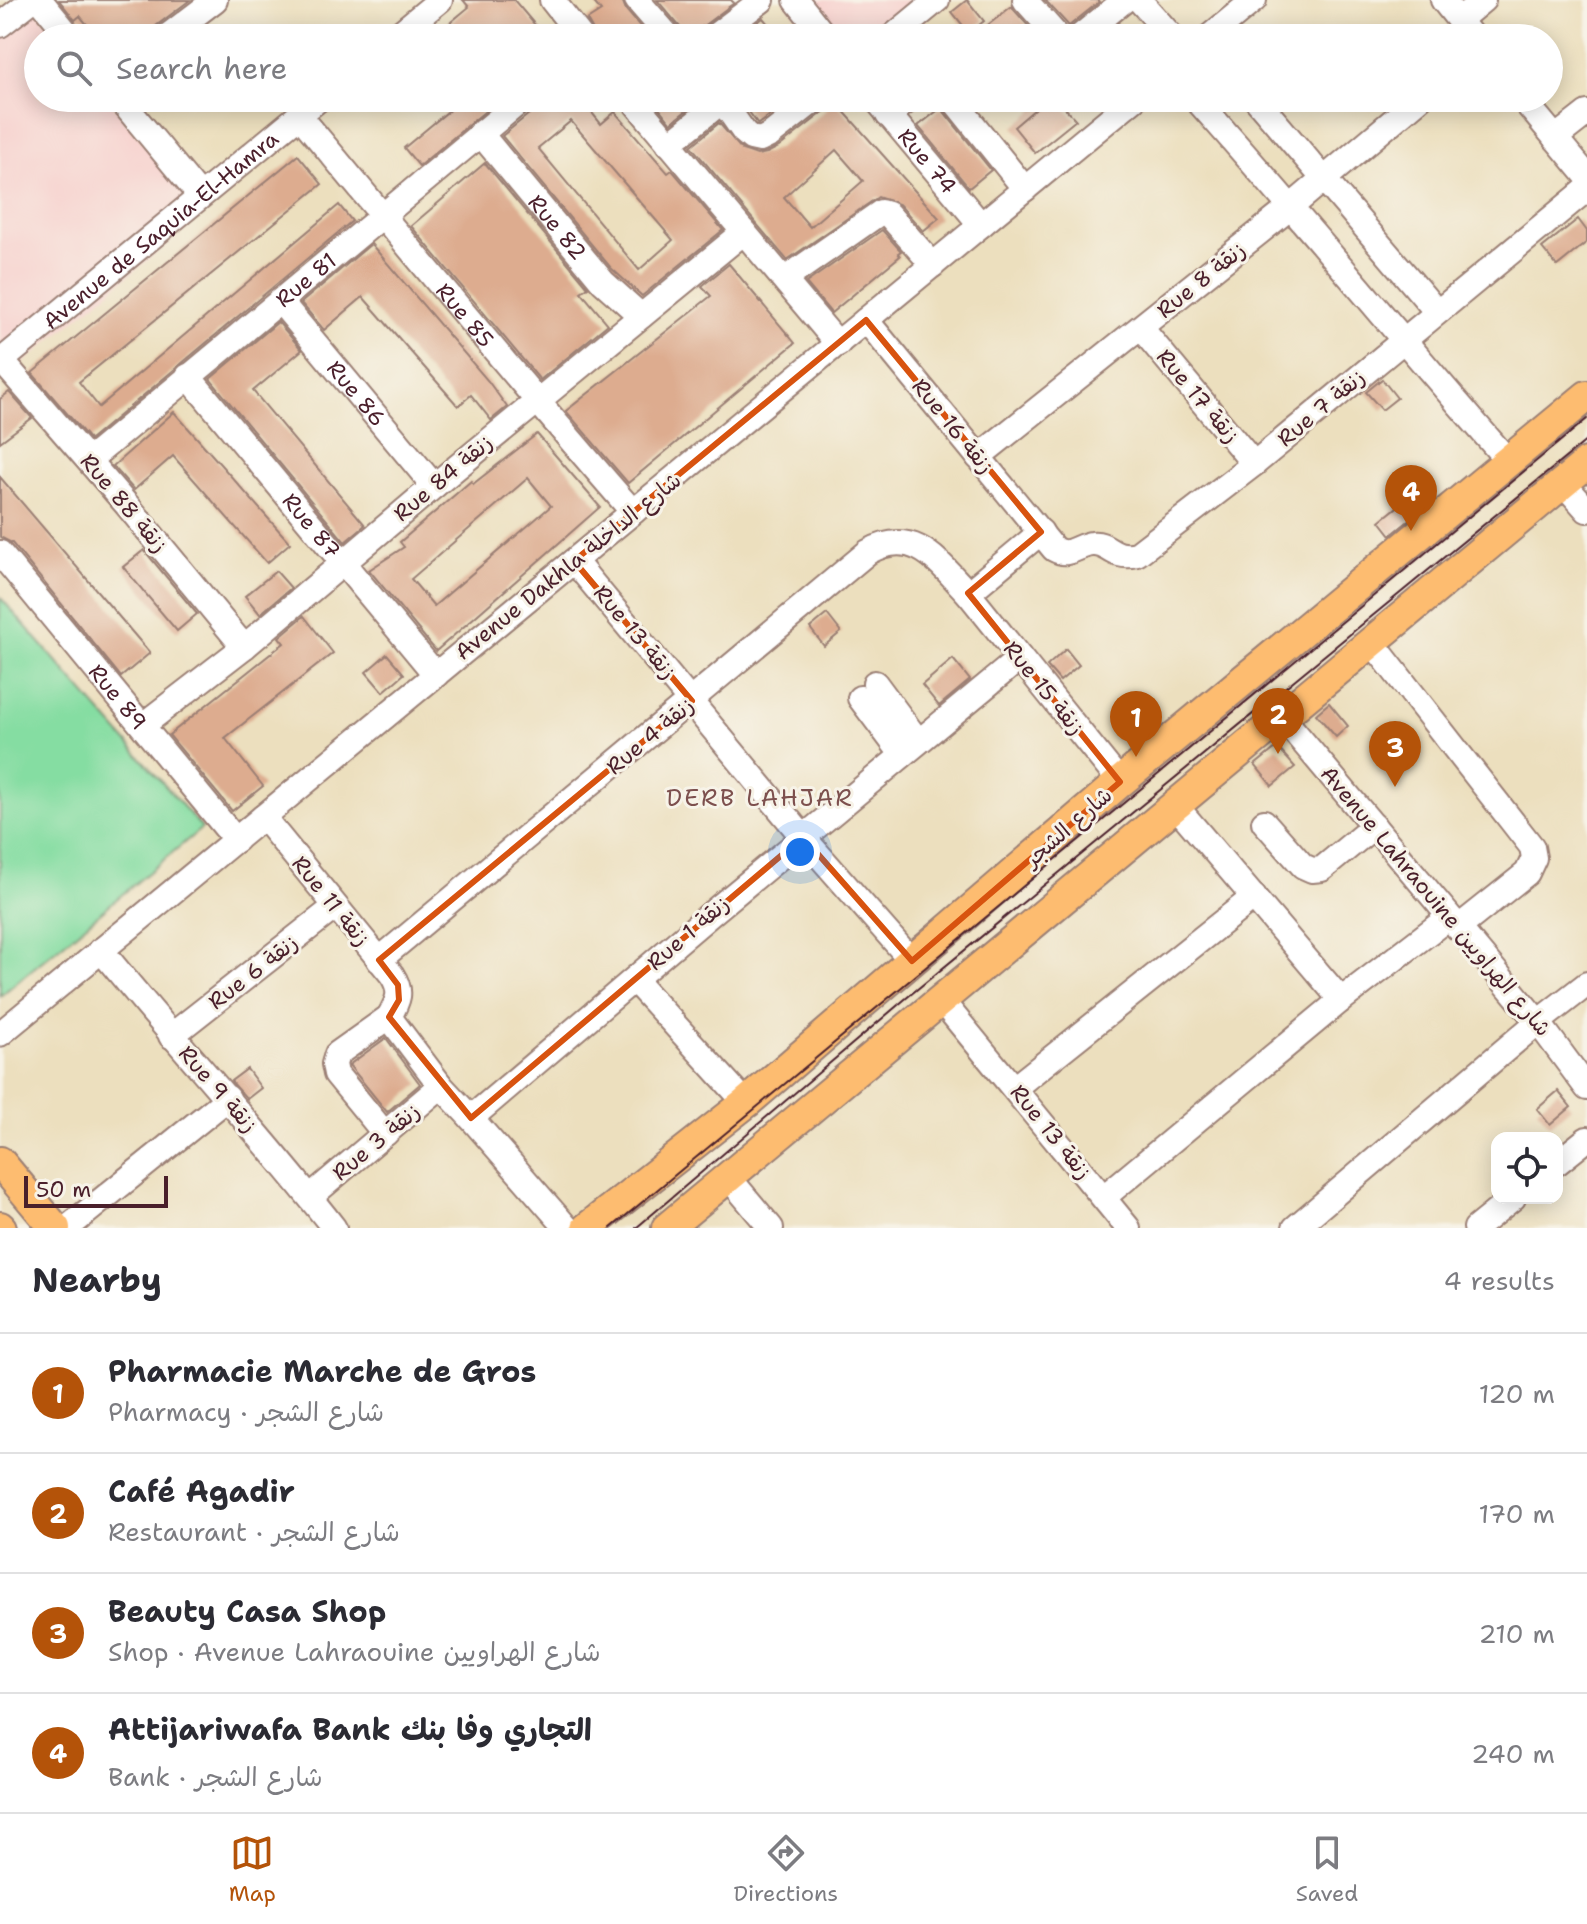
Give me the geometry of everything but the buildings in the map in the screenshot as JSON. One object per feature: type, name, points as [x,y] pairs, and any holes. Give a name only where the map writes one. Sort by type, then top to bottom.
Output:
[{"type":"main road","name":"شارع الشجر","points":[[587,1228],[746,1103],[1120,782],[1587,396]]},
{"type":"main road","points":[[667,1228],[1371,641],[1580,472]]},
{"type":"main road","points":[[0,1162],[55,1228]]},
{"type":"street","points":[[0,25],[32,0]]},
{"type":"street","points":[[40,0],[60,24]]},
{"type":"street","points":[[183,24],[215,0]]},
{"type":"street","points":[[411,24],[440,0]]},
{"type":"street","points":[[552,0],[571,24]]},
{"type":"street","points":[[637,0],[658,24]]},
{"type":"street","points":[[730,24],[762,0]]},
{"type":"street","points":[[796,0],[809,24]]},
{"type":"street","points":[[908,24],[937,0]]},
{"type":"street","points":[[1025,0],[1046,24]]},
{"type":"street","points":[[1095,24],[1125,0]]},
{"type":"street","points":[[1139,0],[1160,24]]},
{"type":"street","points":[[1225,24],[1254,0]]},
{"type":"street","points":[[1443,0],[1462,24]]},
{"type":"street","points":[[1469,24],[1483,0]]},
{"type":"street","points":[[131,112],[200,196]]},
{"type":"street","name":"Avenue de Saquia-El-Hamra","points":[[1,361],[303,112]]},
{"type":"street","name":"Rue 81","points":[[89,460],[506,112]]},
{"type":"street","points":[[643,112],[838,344]]},
{"type":"street","points":[[669,144],[707,112]]},
{"type":"street","points":[[731,112],[744,132],[760,140],[799,112]]},
{"type":"street","name":"Rue 74","points":[[887,112],[981,225]]},
{"type":"street","points":[[963,112],[1025,189]]},
{"type":"street","name":"Avenue Dakhla شارع الداخلة","points":[[0,1034],[1118,112]]},
{"type":"street","points":[[1208,112],[1292,206],[1402,341],[1509,462]]},
{"type":"street","points":[[1267,112],[1437,312]]},
{"type":"street","name":"Rue 8 زنقة","points":[[978,457],[1292,206],[1404,112]]},
{"type":"street","points":[[1534,112],[1587,176]]},
{"type":"street","points":[[1555,138],[1587,113]]},
{"type":"street","name":"Rue 85","points":[[299,115],[536,401],[633,512]]},
{"type":"street","name":"Rue 82","points":[[480,133],[603,282],[641,316]]},
{"type":"street","name":"Rue 7 زنقة","points":[[1041,532],[1061,553],[1098,544],[1115,554],[1137,554],[1254,464],[1587,189]]},
{"type":"street","points":[[785,279],[881,212],[888,214],[933,265]]},
{"type":"street","name":"Rue 84 زنقة","points":[[143,725],[244,647],[536,401],[744,232]]},
{"type":"street","name":"Rue 86","points":[[280,301],[434,486]]},
{"type":"street","name":"Rue 16 زنقة","points":[[866,320],[1041,532]]},
{"type":"street","name":"Rue 17 زنقة","points":[[1141,328],[1254,464]]},
{"type":"street","name":"Rue 88 زنقة","points":[[1,361],[89,460],[244,647]]},
{"type":"street","name":"Rue 87","points":[[188,376],[436,675]]},
{"type":"street","points":[[1580,472],[1587,510]]},
{"type":"street","points":[[968,593],[1041,532]]},
{"type":"street","name":"Rue 4 زنقة","points":[[379,960],[868,552],[897,541],[913,544],[929,553]]},
{"type":"street","name":"Rue 89","points":[[0,553],[236,840]]},
{"type":"street","name":"Rue 15 زنقة","points":[[929,553],[968,593],[1120,782]]},
{"type":"street","name":"Rue 13 زنقة","points":[[574,561],[803,837],[912,961]]},
{"type":"street","points":[[1104,1197],[1341,1000],[1527,873],[1534,858],[1532,847],[1371,641]]},
{"type":"street","name":"Rue 1 زنقة","points":[[471,1118],[910,747],[1020,658]]},
{"type":"street","points":[[868,691],[910,747]]},
{"type":"street","name":"Avenue Lahraouine شارع الهراويين","points":[[1282,717],[1538,1022],[1587,1088]]},
{"type":"street","points":[[1175,805],[1341,1000]]},
{"type":"street","name":"Rue 11 زنقة","points":[[263,817],[398,985],[399,1000],[389,1017]]},
{"type":"street","points":[[1264,822],[1303,866],[1312,870],[1322,869],[1374,826]]},
{"type":"street","points":[[1014,1088],[1254,897]]},
{"type":"street","name":"Rue 6 زنقة","points":[[171,1036],[335,907]]},
{"type":"street","name":"Rue 9 زنقة","points":[[101,950],[334,1228]]},
{"type":"street","points":[[634,980],[746,1103]]},
{"type":"street","points":[[1295,1228],[1587,984]]},
{"type":"street","name":"Rue 13 زنقة","points":[[941,1000],[1128,1228]]},
{"type":"street","points":[[385,1134],[336,1074],[334,1064],[337,1054],[389,1017],[441,1086],[567,1228]]},
{"type":"street","name":"Rue 3 زنقة","points":[[310,1197],[441,1086]]},
{"type":"street","points":[[67,1228],[228,1098]]},
{"type":"street","points":[[1563,1158],[1587,1139]]},
{"type":"street","points":[[729,1178],[771,1228]]},
{"type":"street","points":[[1476,1228],[1506,1204]]},
{"type":"highlighted area","points":[[866,320],[1041,532],[968,593],[1120,782],[912,961],[803,837],[471,1118],[389,1017],[399,1000],[398,985],[379,960],[692,701],[574,561]]},
{"type":"shaded area","points":[[783,0],[948,0],[920,24],[803,24]]},
{"type":"shaded area","points":[[32,5],[48,24],[24,24],[24,112],[118,112],[202,215],[0,382],[0,31]]},
{"type":"green space","points":[[0,597],[202,828],[0,996]]},
{"type":"tram line","points":[[611,1228],[1587,419]]},
{"type":"tram line","points":[[636,1228],[904,1000],[1587,440]]},
{"type":"place","name":"Attijariwafa Bank التجاري وفا بنك","points":[[1411,531]]},
{"type":"place","name":"Café Agadir","points":[[1278,754]]},
{"type":"place","name":"Pharmacie Marche de Gros","points":[[1136,757]]},
{"type":"place","name":"Beauty Casa Shop","points":[[1395,787]]},
{"type":"district","name":"DERB LAHJAR","points":[[760,798]]}]
